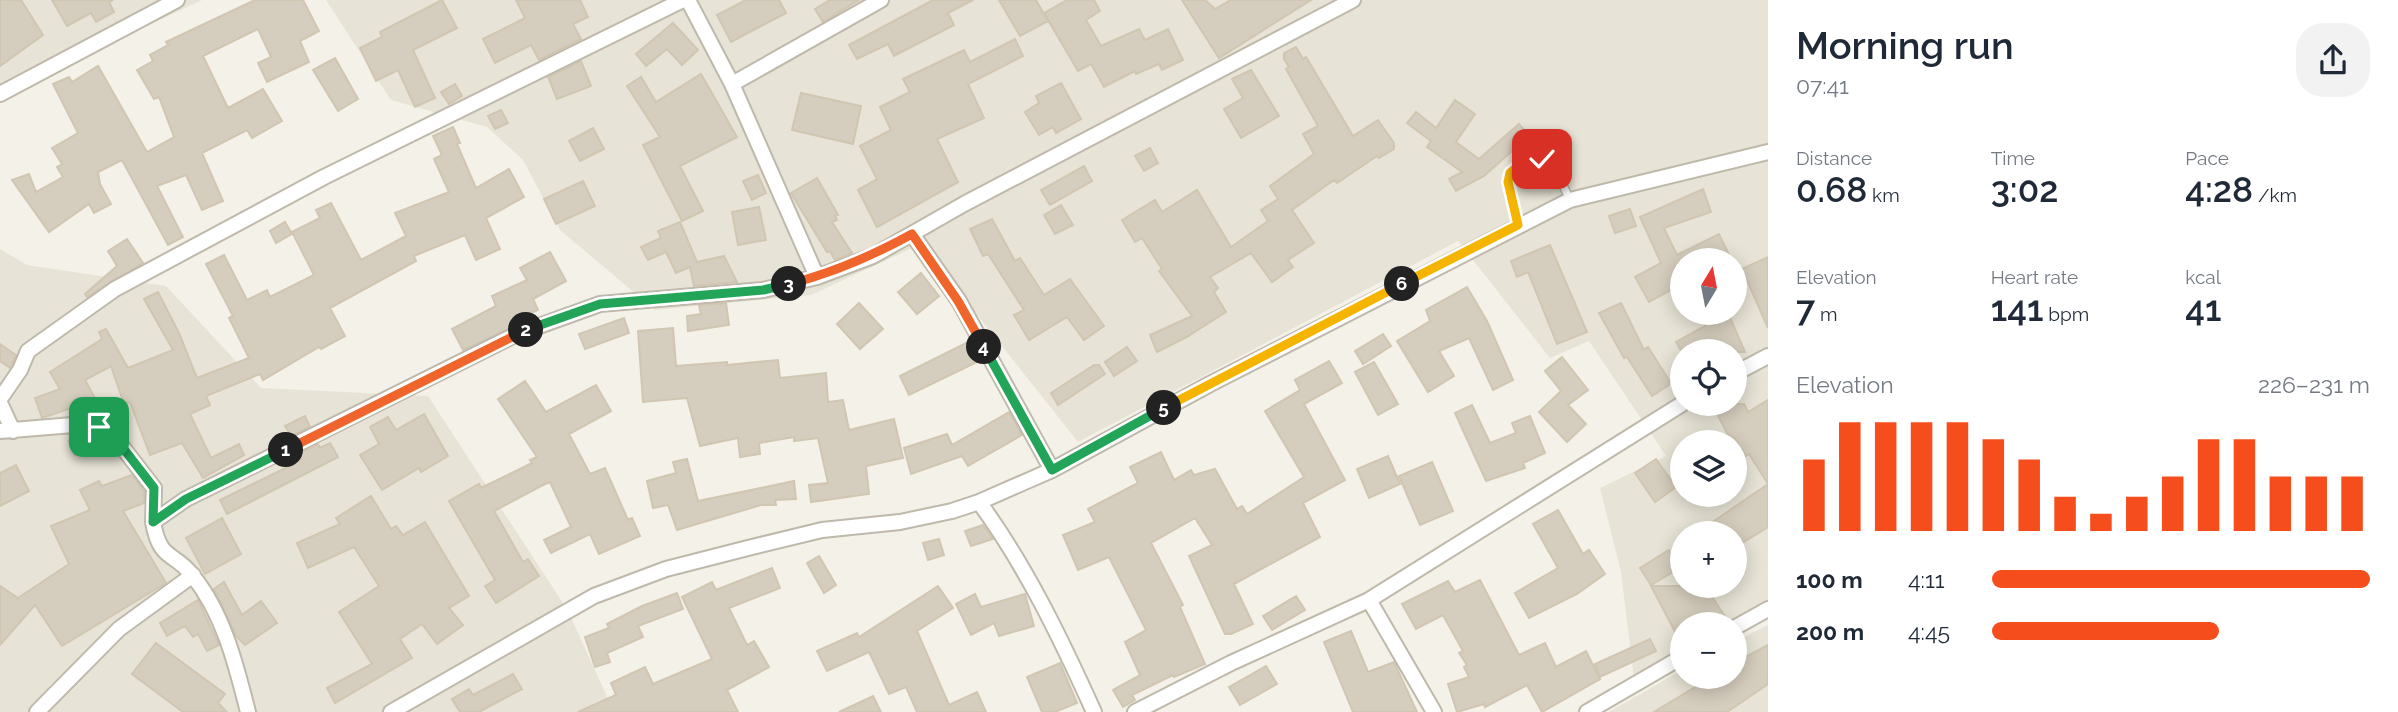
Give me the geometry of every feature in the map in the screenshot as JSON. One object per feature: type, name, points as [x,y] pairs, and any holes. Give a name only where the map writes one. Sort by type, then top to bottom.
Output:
[{"type":"street","points":[[0,94],[177,0]]},
{"type":"street","points":[[248,712],[229,640],[193,575],[163,552],[153,522],[154,488],[113,435],[85,424],[7,431],[0,401],[20,370],[28,351],[115,289],[324,177],[686,0],[732,83],[817,277]]},
{"type":"street","points":[[732,83],[881,0]]},
{"type":"street","points":[[153,522],[186,499],[517,334],[600,304],[763,290],[817,277],[873,256],[1353,0]]},
{"type":"street","points":[[391,712],[594,596],[666,569],[822,530],[900,522],[952,512],[979,502],[1052,470],[1570,200],[1768,152]]},
{"type":"street","points":[[912,234],[958,301],[1052,470]]},
{"type":"street","points":[[1747,367],[1768,356]]},
{"type":"street","points":[[1135,712],[1231,663],[1369,600],[1670,412]]},
{"type":"street","points":[[979,502],[1007,540],[1065,649],[1094,712]]},
{"type":"street","points":[[37,712],[119,629],[193,575]]},
{"type":"street","points":[[1369,600],[1434,712]]},
{"type":"street","points":[[1747,621],[1768,609]]},
{"type":"street","points":[[1587,712],[1670,664]]},
{"type":"lane","points":[[1518,225],[1508,182],[1516,166],[1528,158],[1542,159],[1552,165],[1570,200]]},
{"type":"shaded area","points":[[0,0],[202,0],[0,95]]},
{"type":"shaded area","points":[[326,0],[1768,0],[1768,617],[1747,622],[1747,612],[1670,612],[1670,669],[1635,687],[1621,572],[1600,488],[1666,456],[1589,341],[1550,358],[1458,241],[1078,442],[921,244],[811,295],[655,310],[560,230],[523,160],[487,127],[391,100]]},
{"type":"shaded area","points":[[0,249],[27,265],[166,286],[261,388],[428,396],[568,611],[614,712],[0,712]]},
{"type":"shaded area","points":[[1768,625],[1768,712],[1609,712],[1670,677],[1670,689],[1747,689],[1747,636]]},
{"type":"building","points":[[0,0],[21,0],[43,35],[0,66]]},
{"type":"building","points":[[52,0],[113,0],[109,2],[114,12],[96,22],[91,13],[67,26]]},
{"type":"building","points":[[255,0],[303,0],[319,31],[300,41],[309,62],[267,82],[258,63],[271,57],[258,29],[203,56],[228,108],[263,89],[282,121],[252,138],[247,130],[202,153],[223,201],[202,210],[186,175],[157,186],[183,237],[168,245],[122,160],[98,172],[100,184],[111,204],[94,213],[89,204],[49,232],[12,180],[29,174],[36,192],[63,177],[57,167],[62,164],[52,148],[78,133],[53,84],[69,77],[72,82],[98,66],[147,152],[174,137],[159,97],[154,99],[137,70],[153,61],[150,55],[168,45],[166,42]]},
{"type":"building","points":[[442,0],[457,28],[413,50],[435,98],[415,107],[398,70],[376,81],[360,48],[382,37],[380,32]]},
{"type":"building","points":[[516,0],[580,0],[588,17],[573,24],[581,39],[539,60],[531,45],[495,63],[483,39],[525,18]]},
{"type":"building","points":[[746,0],[779,0],[786,13],[731,42],[717,15]]},
{"type":"building","points":[[830,0],[859,0],[823,22],[815,9]]},
{"type":"building","points":[[933,0],[973,0],[948,13],[954,25],[894,56],[888,44],[857,59],[849,45]]},
{"type":"building","points":[[999,0],[1036,0],[1048,21],[1020,36]]},
{"type":"building","points":[[1067,0],[1094,0],[1100,11],[1086,20],[1101,46],[1139,29],[1145,40],[1168,29],[1183,60],[1162,70],[1159,64],[1136,74],[1135,71],[1104,87],[1091,64],[1078,71],[1044,13]]},
{"type":"building","points":[[1182,0],[1205,0],[1215,9],[1231,0],[1311,0],[1219,58]]},
{"type":"building","points":[[673,23],[698,50],[682,65],[667,49],[646,66],[636,54]]},
{"type":"building","points":[[1015,39],[1023,56],[968,84],[984,118],[937,139],[958,182],[877,227],[858,190],[877,179],[860,146],[891,130],[880,107],[910,92],[903,79],[964,50],[970,62]]},
{"type":"building","points":[[1296,47],[1303,59],[1306,57],[1353,136],[1378,120],[1394,143],[1394,149],[1379,158],[1377,156],[1337,183],[1334,180],[1292,210],[1314,243],[1288,260],[1293,267],[1272,282],[1251,253],[1210,277],[1218,288],[1214,292],[1226,312],[1157,352],[1150,335],[1192,316],[1159,271],[1162,269],[1142,238],[1135,242],[1122,220],[1155,200],[1162,212],[1197,190],[1231,247],[1268,221],[1261,210],[1278,199],[1270,186],[1314,154],[1303,134],[1318,126],[1286,69],[1289,67],[1284,59],[1284,53]]},
{"type":"building","points":[[335,58],[358,99],[338,111],[313,70]]},
{"type":"building","points":[[581,61],[591,86],[557,99],[548,77]]},
{"type":"building","points":[[1251,70],[1279,116],[1241,138],[1224,109],[1243,98],[1232,79]]},
{"type":"building","points":[[701,74],[737,137],[680,166],[703,211],[682,221],[643,145],[660,137],[627,86],[641,77],[656,102]]},
{"type":"building","points":[[1061,83],[1081,119],[1056,133],[1053,127],[1039,135],[1025,112],[1039,103],[1036,96]]},
{"type":"building","points":[[455,84],[462,96],[449,104],[441,92]]},
{"type":"building","points":[[801,93],[861,106],[853,144],[792,130]]},
{"type":"building","points":[[1455,100],[1475,114],[1456,142],[1479,159],[1519,124],[1529,136],[1484,176],[1456,191],[1449,179],[1462,172],[1427,147],[1431,141],[1407,123],[1416,112],[1436,128]]},
{"type":"building","points":[[501,110],[508,123],[495,129],[488,116]]},
{"type":"building","points":[[453,127],[460,143],[457,144],[476,188],[509,169],[524,197],[486,218],[500,249],[476,260],[465,235],[414,256],[416,261],[330,308],[345,336],[321,349],[319,347],[263,380],[260,374],[206,396],[210,405],[190,414],[211,458],[239,444],[244,455],[203,478],[182,443],[150,455],[130,402],[124,404],[111,366],[85,380],[95,398],[72,411],[71,408],[42,418],[35,398],[60,389],[50,372],[102,339],[99,332],[106,329],[128,368],[173,350],[144,299],[158,292],[179,333],[197,378],[249,358],[229,318],[233,316],[206,264],[224,255],[247,300],[267,290],[270,297],[314,275],[292,232],[320,218],[316,210],[331,203],[361,260],[406,236],[395,213],[449,192],[434,159],[442,155],[433,136]]},
{"type":"building","points":[[593,128],[604,149],[580,161],[569,141]]},
{"type":"building","points":[[1150,148],[1158,163],[1144,171],[1135,156]]},
{"type":"building","points":[[1084,166],[1092,181],[1050,205],[1041,190]]},
{"type":"building","points":[[758,175],[766,193],[752,200],[743,181]]},
{"type":"building","points":[[817,178],[838,215],[835,216],[837,220],[832,222],[852,253],[835,260],[830,251],[827,252],[791,193]]},
{"type":"building","points":[[583,181],[595,206],[556,224],[544,199]]},
{"type":"building","points":[[1703,189],[1711,212],[1664,228],[1674,248],[1670,248],[1670,291],[1649,302],[1635,277],[1661,263],[1640,217]]},
{"type":"building","points":[[1061,205],[1073,225],[1055,234],[1044,215]]},
{"type":"building","points":[[759,207],[766,240],[738,245],[732,212]]},
{"type":"building","points":[[1630,209],[1636,226],[1615,233],[1609,216]]},
{"type":"building","points":[[992,219],[1015,261],[1020,258],[1044,295],[1070,279],[1104,326],[1084,340],[1067,317],[1029,340],[1014,315],[1024,310],[988,254],[983,256],[970,229]]},
{"type":"building","points":[[285,222],[292,234],[276,243],[270,231]]},
{"type":"building","points":[[680,222],[697,262],[724,256],[737,282],[694,286],[690,267],[676,273],[666,252],[648,260],[641,247],[661,238],[658,231]]},
{"type":"building","points":[[1719,234],[1726,248],[1691,248]]},
{"type":"building","points":[[127,239],[143,263],[87,297],[85,294],[117,266],[108,251]]},
{"type":"building","points":[[1550,245],[1587,332],[1557,344],[1528,272],[1517,277],[1511,261]]},
{"type":"building","points":[[550,252],[566,281],[533,299],[538,310],[523,316],[526,321],[463,350],[452,329],[496,306],[492,296],[527,280],[520,268]]},
{"type":"building","points":[[1768,257],[1768,328],[1747,280],[1747,267]]},
{"type":"building","points":[[921,273],[939,296],[917,314],[898,292]]},
{"type":"building","points":[[1467,287],[1487,321],[1513,380],[1493,390],[1469,338],[1439,351],[1454,376],[1428,392],[1397,341],[1430,321],[1426,310]]},
{"type":"building","points":[[726,303],[729,325],[688,331],[687,316],[701,314],[699,305]]},
{"type":"building","points":[[859,303],[883,329],[860,349],[837,324]]},
{"type":"building","points":[[1621,303],[1644,350],[1648,347],[1669,380],[1669,385],[1652,396],[1627,357],[1624,358],[1599,313]]},
{"type":"building","points":[[624,318],[629,333],[585,349],[579,334]]},
{"type":"building","points":[[1705,326],[1734,326],[1739,339],[1681,339]]},
{"type":"building","points":[[673,328],[676,366],[778,360],[780,378],[826,373],[828,402],[843,400],[849,430],[894,419],[903,458],[866,466],[869,494],[811,502],[809,485],[828,483],[818,438],[794,441],[794,437],[759,443],[760,454],[740,457],[738,438],[700,446],[687,398],[643,402],[638,331]]},
{"type":"building","points":[[1383,334],[1391,346],[1363,364],[1355,351]]},
{"type":"building","points":[[970,341],[981,360],[909,395],[900,376]]},
{"type":"building","points":[[0,344],[16,355],[10,368],[0,361]]},
{"type":"building","points":[[1127,347],[1137,361],[1114,376],[1105,362]]},
{"type":"building","points":[[1562,357],[1588,390],[1568,405],[1586,424],[1567,442],[1539,412],[1561,391],[1545,371]]},
{"type":"building","points":[[1329,361],[1342,383],[1304,404],[1345,480],[1303,503],[1320,537],[1234,584],[1253,624],[1231,634],[1225,634],[1189,556],[1212,545],[1195,518],[1151,543],[1183,605],[1180,607],[1205,664],[1174,677],[1173,675],[1132,695],[1135,700],[1123,707],[1113,690],[1140,675],[1125,642],[1146,630],[1109,557],[1078,570],[1063,535],[1095,522],[1088,509],[1138,483],[1130,467],[1161,452],[1174,480],[1191,470],[1194,475],[1215,469],[1237,509],[1242,506],[1247,514],[1304,477],[1265,411],[1300,390],[1295,380]]},
{"type":"building","points":[[1374,362],[1398,404],[1378,415],[1355,372]]},
{"type":"building","points":[[1094,365],[1099,365],[1105,374],[1058,405],[1051,393]]},
{"type":"building","points":[[525,381],[546,412],[596,385],[611,411],[569,434],[590,474],[605,468],[628,520],[632,518],[640,536],[599,554],[590,534],[551,553],[544,540],[571,527],[550,482],[543,485],[494,511],[523,562],[528,559],[539,576],[496,603],[485,586],[495,580],[449,501],[479,484],[481,488],[532,463],[530,460],[537,457],[498,399]]},
{"type":"building","points":[[1768,400],[1768,484],[1749,454],[1747,455],[1747,430],[1725,430],[1718,416],[1747,416],[1747,410],[1748,412]]},
{"type":"building","points":[[1472,405],[1490,443],[1516,433],[1512,423],[1530,416],[1545,453],[1523,463],[1525,468],[1486,481],[1455,413]]},
{"type":"building","points":[[1009,412],[1022,435],[968,466],[962,456],[911,474],[904,448],[947,434],[952,445]]},
{"type":"building","points":[[424,414],[448,456],[421,472],[419,468],[382,490],[360,455],[379,444],[370,427],[388,417],[396,430]]},
{"type":"building","points":[[305,416],[310,427],[291,436],[285,426]]},
{"type":"building","points":[[86,435],[91,448],[75,455],[69,441]]},
{"type":"building","points":[[330,443],[338,457],[227,514],[220,500],[296,463],[301,458],[299,453],[318,444],[320,448]]},
{"type":"building","points":[[1388,456],[1400,484],[1369,498],[1357,469]]},
{"type":"building","points":[[687,459],[698,501],[794,481],[796,499],[775,500],[776,505],[761,505],[677,530],[668,505],[653,508],[647,481],[676,473],[673,462]]},
{"type":"building","points":[[1656,459],[1670,479],[1670,491],[1655,502],[1635,473]]},
{"type":"building","points":[[1432,462],[1453,511],[1420,525],[1399,476]]},
{"type":"building","points":[[16,465],[29,491],[0,506],[0,473]]},
{"type":"building","points":[[132,475],[144,491],[144,503],[123,511],[166,583],[62,646],[35,605],[0,645],[0,586],[18,598],[69,564],[51,526],[90,510],[80,490],[99,481],[102,486]]},
{"type":"building","points":[[1768,484],[1768,527],[1747,540],[1747,521],[1714,521],[1734,507],[1747,507],[1747,498]]},
{"type":"building","points":[[371,496],[391,529],[396,526],[403,535],[425,522],[469,596],[449,608],[463,625],[437,644],[422,624],[400,639],[412,658],[335,703],[327,688],[372,664],[339,612],[379,586],[354,547],[308,568],[297,543],[340,524],[336,518]]},
{"type":"building","points":[[1558,510],[1583,554],[1589,550],[1605,574],[1577,594],[1529,618],[1515,593],[1558,568],[1533,524]]},
{"type":"building","points":[[222,518],[241,554],[205,574],[186,538]]},
{"type":"building","points":[[983,525],[993,539],[971,546],[965,531]]},
{"type":"building","points":[[939,539],[944,555],[928,560],[923,543]]},
{"type":"building","points":[[1670,552],[1670,574],[1651,585],[1640,568]]},
{"type":"building","points":[[819,556],[836,585],[824,593],[807,563]]},
{"type":"building","points":[[772,568],[780,588],[729,608],[747,645],[754,641],[769,667],[727,690],[738,712],[578,712],[616,695],[611,683],[645,667],[653,684],[712,659],[682,597],[712,582],[716,590]]},
{"type":"building","points":[[1480,580],[1519,655],[1545,643],[1556,667],[1586,651],[1600,679],[1542,712],[1527,685],[1485,707],[1484,704],[1457,712],[1448,684],[1469,677],[1464,667],[1467,665],[1459,653],[1463,651],[1443,615],[1416,629],[1402,604],[1448,581],[1455,592]]},
{"type":"building","points":[[224,582],[242,615],[261,601],[277,623],[245,645],[236,636],[214,589]]},
{"type":"building","points":[[938,586],[953,608],[917,631],[949,705],[977,692],[986,712],[917,712],[906,687],[889,694],[869,652],[827,671],[817,651],[857,633],[859,637]]},
{"type":"building","points":[[1651,586],[1670,586],[1670,598],[1713,598],[1722,612],[1670,612],[1670,622]]},
{"type":"building","points":[[677,593],[683,609],[638,626],[643,637],[607,653],[610,662],[595,667],[585,637],[609,628],[607,624],[642,606]]},
{"type":"building","points":[[975,594],[981,607],[1025,594],[1034,626],[999,636],[994,623],[971,635],[956,604]]},
{"type":"building","points":[[1296,596],[1305,610],[1272,630],[1263,616]]},
{"type":"building","points":[[198,600],[219,645],[207,651],[198,634],[193,637],[185,626],[167,636],[160,623]]},
{"type":"building","points":[[1351,631],[1368,672],[1394,662],[1417,712],[1353,712],[1324,642]]},
{"type":"building","points":[[1650,639],[1656,651],[1600,677],[1595,664]]},
{"type":"building","points":[[156,643],[225,694],[218,703],[227,712],[183,712],[132,674]]},
{"type":"building","points":[[1768,645],[1768,684],[1727,712],[1654,712],[1692,689],[1747,689],[1747,656]]},
{"type":"building","points":[[1060,663],[1077,703],[1055,712],[1042,712],[1027,677]]},
{"type":"building","points":[[1266,666],[1277,684],[1240,705],[1229,687]]},
{"type":"building","points":[[513,674],[522,689],[479,712],[460,712],[452,699],[469,689],[473,695]]},
{"type":"building","points":[[873,696],[881,712],[839,712]]},
{"type":"route","points":[[99,427],[113,435],[154,488],[153,522],[186,499],[517,334],[600,304],[763,290],[817,277],[873,256],[912,234],[958,301],[1052,470],[1210,384],[1518,225],[1508,182],[1510,173],[1528,158],[1542,159]]}]
